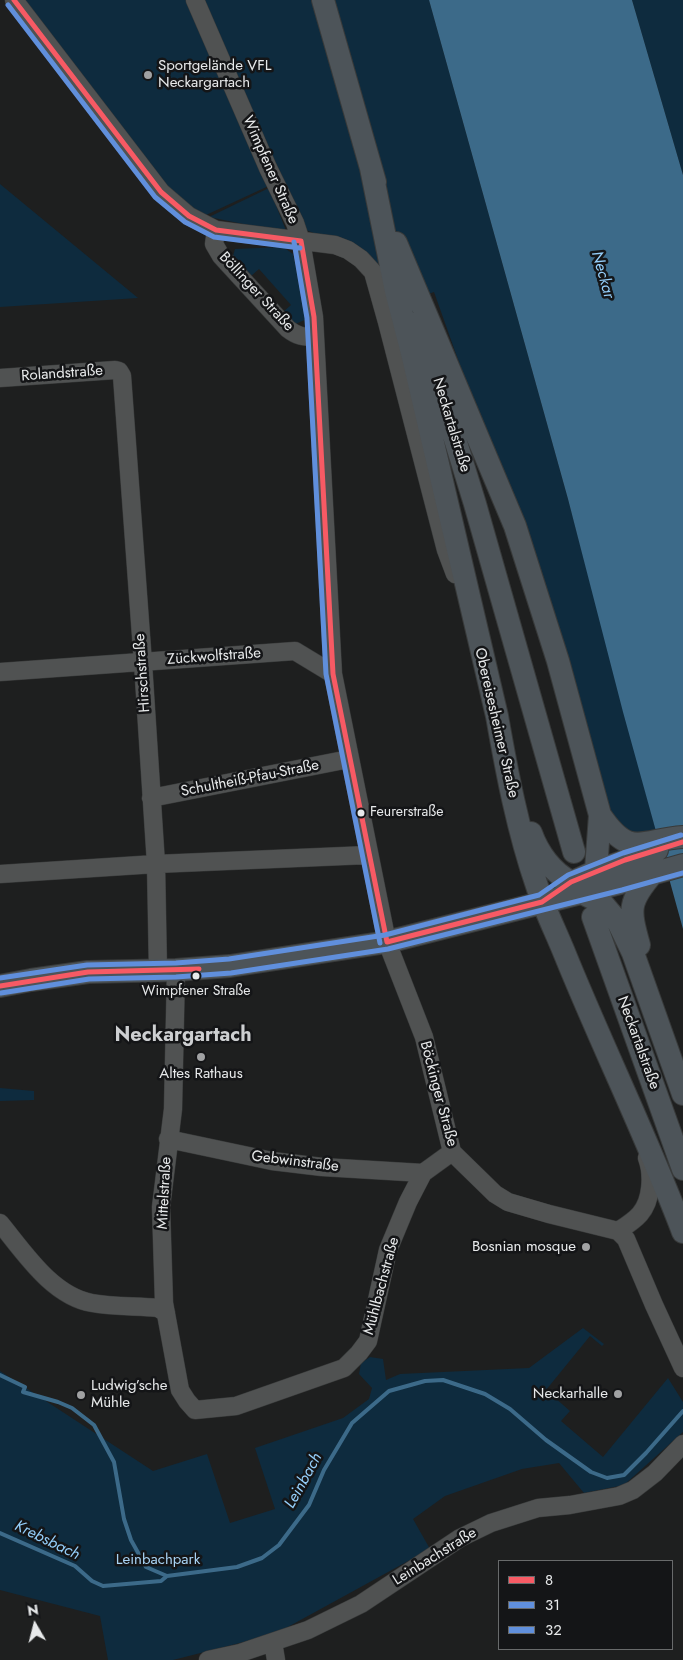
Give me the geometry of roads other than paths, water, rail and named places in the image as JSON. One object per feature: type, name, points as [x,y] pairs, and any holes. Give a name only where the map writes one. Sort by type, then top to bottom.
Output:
[{"type":"main road","name":"Neckartalstraße","points":[[323,0],[371,168],[475,504],[574,852]]},
{"type":"main road","points":[[371,168],[396,291],[428,418],[480,649]]},
{"type":"main road","points":[[390,228],[515,526],[558,661],[600,815],[608,827],[621,839],[648,857],[683,865]]},
{"type":"main road","name":"Obereisesheimer Straße","points":[[480,649],[497,716],[507,775],[521,834],[573,888],[580,992],[631,1107]]},
{"type":"main road","points":[[497,716],[538,851],[573,888],[602,903],[618,922],[633,953],[683,1094]]},
{"type":"main road","points":[[573,888],[600,815]]},
{"type":"main road","points":[[672,1061],[634,930],[632,911],[633,901],[641,886],[648,857],[670,838],[683,837]]},
{"type":"main road","points":[[0,986],[88,972],[167,971],[230,966],[386,942],[573,888],[683,842]]},
{"type":"main road","name":"Neckartalstraße","points":[[593,916],[683,1169]]},
{"type":"main road","points":[[631,1107],[660,1170],[683,1232]]},
{"type":"street","name":"Böllinger Straße","points":[[14,0],[161,192],[215,237],[221,256],[288,329],[302,337],[315,337]]},
{"type":"street","name":"Wimpfener Straße","points":[[195,0],[268,168],[295,223],[301,241],[314,317],[333,674],[386,942]]},
{"type":"street","name":"Böllinger Straße","points":[[215,237],[301,241]]},
{"type":"street","name":"Obereisesheimer Straße","points":[[301,241],[335,245],[348,250],[361,259],[373,272],[388,322],[446,550],[480,649]]},
{"type":"street","name":"Rolandstraße","points":[[0,378],[116,370],[122,376]]},
{"type":"street","name":"Hirschstraße","points":[[122,376],[143,663],[150,798],[167,971]]},
{"type":"street","name":"Zückwolfstraße","points":[[0,672],[295,651],[333,674]]},
{"type":"street","name":"Schultheiß-Pfau-Straße","points":[[150,798],[349,759]]},
{"type":"street","points":[[0,874],[156,864],[368,855]]},
{"type":"street","name":"Böckinger Straße","points":[[386,942],[424,1037],[452,1152],[495,1194],[508,1202],[618,1231]]},
{"type":"street","name":"Mittelstraße","points":[[167,971],[172,1108],[161,1207],[164,1303],[180,1390],[195,1410]]},
{"type":"street","name":"Obereisesheimer Straße","points":[[618,1231],[630,1224],[641,1214],[647,1202],[650,1174],[649,1162],[631,1107]]},
{"type":"street","name":"Gebwinstraße","points":[[168,1139],[272,1161],[322,1167],[423,1173]]},
{"type":"street","name":"Mühlbachstraße","points":[[195,1410],[236,1406],[268,1395],[344,1368],[359,1353],[368,1341],[388,1250],[408,1202],[423,1173],[452,1152]]},
{"type":"street","points":[[0,1223],[45,1276],[62,1292],[91,1303],[158,1308],[166,1312]]},
{"type":"street","points":[[618,1231],[626,1239],[683,1368]]},
{"type":"street","name":"Leinbachstraße","points":[[208,1660],[240,1653],[308,1630],[361,1604],[460,1538],[491,1523],[538,1508],[609,1498],[633,1490],[655,1473],[683,1444]]},
{"type":"street","points":[[273,1642],[276,1660]]},
{"type":"water","name":"Neckar","points":[[429,0],[632,0],[683,175],[683,929],[623,712],[568,499]]},
{"type":"waterway","name":"Leinbach","points":[[0,1375],[25,1387],[23,1392],[72,1408],[94,1425],[114,1462],[124,1519],[131,1540],[146,1567],[167,1576],[237,1567],[262,1558],[279,1545],[309,1505],[324,1470],[352,1423],[389,1391],[425,1381],[443,1380],[485,1394],[510,1409],[546,1440],[591,1472],[607,1478],[624,1475],[683,1411]]},
{"type":"waterway","name":"Krebsbach","points":[[0,1533],[75,1566],[92,1581],[103,1586],[161,1581],[167,1576]]},
{"type":"place","name":"Sportgelände VFL Neckargartach","points":[[148,75]]},
{"type":"place","name":"Feurerstraße","points":[[361,813]]},
{"type":"place","name":"Wimpfener Straße","points":[[196,976]]},
{"type":"place","name":"Altes Rathaus","points":[[201,1057]]},
{"type":"place","name":"Bosnian mosque","points":[[586,1247]]},
{"type":"place","name":"Neckarhalle","points":[[618,1394]]},
{"type":"place","name":"Ludwig’sche Mühle","points":[[81,1395]]},
{"type":"district","name":"Neckargartach","points":[[183,1036]]},
{"type":"park label","name":"Leinbachpark","points":[[158,1560]]}]
